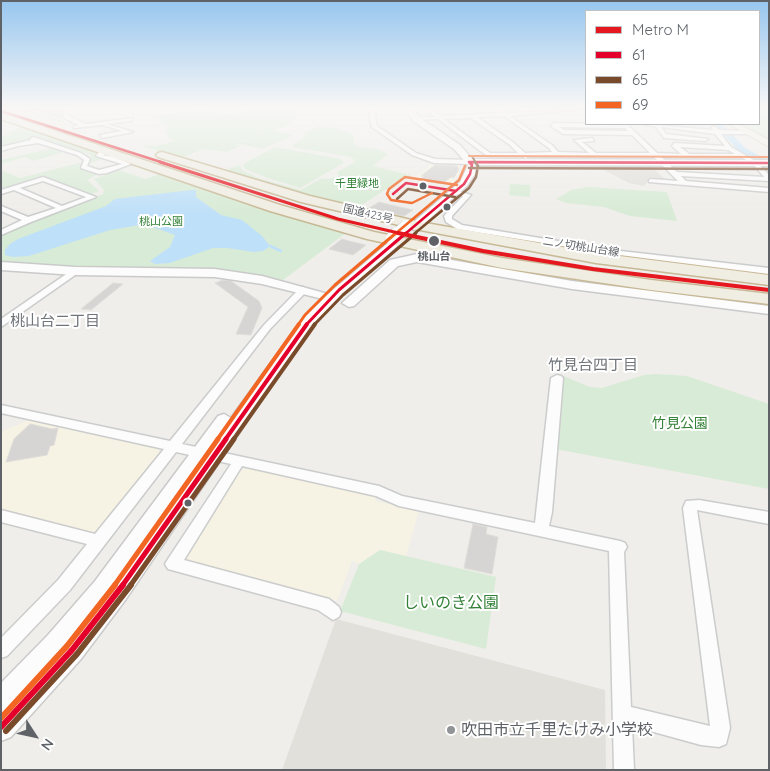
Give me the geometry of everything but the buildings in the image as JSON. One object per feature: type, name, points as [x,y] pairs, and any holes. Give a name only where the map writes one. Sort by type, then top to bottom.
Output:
[{"type":"highway","name":"国道423号","points":[[80,142],[289,213],[403,232],[548,250],[769,282]]},
{"type":"highway","points":[[106,142],[300,211],[420,242],[505,259],[592,273],[769,297]]},
{"type":"highway","name":"国道423号","points":[[132,142],[186,163],[306,199],[492,261],[582,276],[742,296],[769,297]]},
{"type":"highway","points":[[139,155],[186,163]]},
{"type":"highway","points":[[139,155],[164,171]]},
{"type":"highway","points":[[139,155],[294,200],[439,234],[595,261],[769,282]]},
{"type":"street","points":[[1,149],[27,142]]},
{"type":"street","points":[[41,142],[79,154],[87,159],[83,166],[98,172],[107,172],[128,164],[100,156],[100,154],[106,152]]},
{"type":"street","points":[[395,142],[414,154],[432,160],[469,162],[761,164]]},
{"type":"street","points":[[1,702],[57,643],[103,588],[293,340],[403,232],[453,191],[470,174],[472,165],[457,147],[450,142]]},
{"type":"street","points":[[474,142],[489,155],[623,153],[740,156]]},
{"type":"street","points":[[509,142],[524,154],[530,162]]},
{"type":"street","points":[[544,142],[556,154]]},
{"type":"street","points":[[579,142],[594,154]]},
{"type":"street","points":[[643,142],[684,183]]},
{"type":"street","points":[[723,142],[740,156],[761,164],[769,179]]},
{"type":"street","points":[[688,156],[674,145],[729,148]]},
{"type":"street","points":[[674,174],[769,179]]},
{"type":"street","points":[[1,192],[43,179],[93,197],[28,220],[1,232]]},
{"type":"street","points":[[651,181],[769,190]]},
{"type":"street","points":[[14,188],[62,208]]},
{"type":"street","name":"二ノ切桃山台線","points":[[453,191],[468,195],[448,216],[449,220],[460,227],[612,252],[769,271]]},
{"type":"street","points":[[1,208],[28,220]]},
{"type":"street","points":[[1,266],[75,272],[214,272],[242,276],[334,299],[394,263],[417,258],[572,285],[769,310]]},
{"type":"street","points":[[1,324],[75,272]]},
{"type":"street","points":[[1,650],[64,585],[267,327],[303,290]]},
{"type":"street","points":[[541,530],[545,512],[557,378]]},
{"type":"street","points":[[1,409],[379,491],[399,501],[618,547],[624,770]]},
{"type":"street","points":[[1,727],[72,650],[118,592],[206,455]]},
{"type":"street","points":[[239,461],[173,564],[323,604],[332,612]]},
{"type":"street","points":[[622,714],[701,735],[719,737],[720,728],[690,508],[691,506],[699,505],[769,518]]},
{"type":"street","points":[[1,516],[98,541]]},
{"type":"shaded area","points":[[433,161],[456,162],[460,165],[458,175],[452,183],[441,185],[411,180],[426,170]]},
{"type":"shaded area","points":[[594,165],[650,165],[667,181],[649,180],[644,186],[629,183]]},
{"type":"shaded area","points":[[29,420],[158,448],[160,453],[99,530],[90,533],[1,511],[1,432]]},
{"type":"shaded area","points":[[250,467],[378,495],[375,501],[419,510],[406,556],[380,550],[359,564],[352,561],[337,601],[191,563],[186,559],[241,470]]},
{"type":"shaded area","name":"吹田市立千里たけみ小学校","points":[[336,619],[605,690],[606,770],[282,770]]},
{"type":"green space","points":[[1,142],[21,142],[1,148]]},
{"type":"green space","points":[[48,142],[69,142],[98,152],[96,156],[102,159],[89,164],[92,158],[89,154]]},
{"type":"green space","points":[[171,142],[241,142],[236,144],[241,146],[227,152],[204,149],[180,158],[140,145],[156,146]]},
{"type":"green space","points":[[243,142],[279,142],[263,149],[238,144]]},
{"type":"green space","name":"千里緑地","points":[[298,142],[355,142],[354,144],[358,147],[377,149],[388,154],[373,166],[410,175],[410,178],[402,179],[357,208],[226,172],[225,170],[240,165],[242,170],[258,178],[301,190],[322,178],[329,179],[339,176],[337,172],[355,162],[351,157],[291,147]]},
{"type":"green space","points":[[275,147],[341,159],[344,163],[300,188],[245,169],[243,165],[247,162]]},
{"type":"green space","points":[[53,148],[63,152],[34,161],[25,157],[1,164],[1,160]]},
{"type":"green space","points":[[82,162],[79,167],[98,174],[87,180],[99,191],[92,194],[44,177],[1,191],[1,170],[20,178]]},
{"type":"green space","name":"桃山公園","points":[[119,170],[146,179],[162,173],[347,232],[283,280],[221,269],[80,268],[1,262],[1,234],[31,220],[103,194],[104,190],[94,179]]},
{"type":"green space","points":[[510,184],[530,185],[530,197],[509,195]]},
{"type":"green space","points":[[588,187],[667,192],[677,221],[630,216],[604,207],[566,203],[556,199],[571,190]]},
{"type":"green space","name":"竹見公園","points":[[561,375],[590,387],[602,388],[644,375],[687,376],[769,404],[769,489],[555,449]]},
{"type":"green space","name":"しいのき公園","points":[[380,550],[496,577],[486,649],[340,611],[359,564]]},
{"type":"water","points":[[196,190],[196,197],[221,215],[242,220],[262,236],[270,246],[263,251],[254,252],[213,248],[170,263],[155,264],[150,261],[170,247],[175,235],[150,226],[140,225],[110,230],[29,256],[13,257],[5,255],[5,250],[18,239],[106,206],[115,199]]},
{"type":"waterway","points":[[735,142],[742,150],[769,165]]},
{"type":"waterway","points":[[270,246],[281,251]]},
{"type":"metro line","name":"M","points":[[98,142],[338,219],[406,235],[483,251],[593,269],[769,290]]},
{"type":"transit line","name":"69","points":[[469,156],[769,157]]},
{"type":"transit line","name":"65","points":[[6,731],[77,654],[123,596],[315,323],[343,295],[469,188],[476,177],[478,166],[473,158]]},
{"type":"transit line","name":"61","points":[[469,162],[769,163]]},
{"type":"transit line","name":"61","points":[[1,727],[72,650],[118,592],[310,319],[339,290],[464,184],[470,174],[472,165],[469,162]]},
{"type":"transit line","name":"69","points":[[1,718],[67,646],[113,588],[305,315],[335,285],[459,180],[465,166]]},
{"type":"transit line","name":"65","points":[[469,168],[769,169]]},
{"type":"transit line","name":"69","points":[[432,193],[412,203],[391,200],[387,194],[389,189],[405,177],[457,185]]},
{"type":"transit line","name":"61","points":[[393,194],[406,183],[456,191]]},
{"type":"transit line","name":"65","points":[[397,199],[408,189],[455,197]]},
{"type":"place","name":"桃山台","points":[[434,241]]},
{"type":"place","name":"吹田市立千里たけみ小学校","points":[[451,730]]},
{"type":"district","name":"桃山台二丁目","points":[[55,321]]},
{"type":"district","name":"竹見台四丁目","points":[[593,365]]}]
